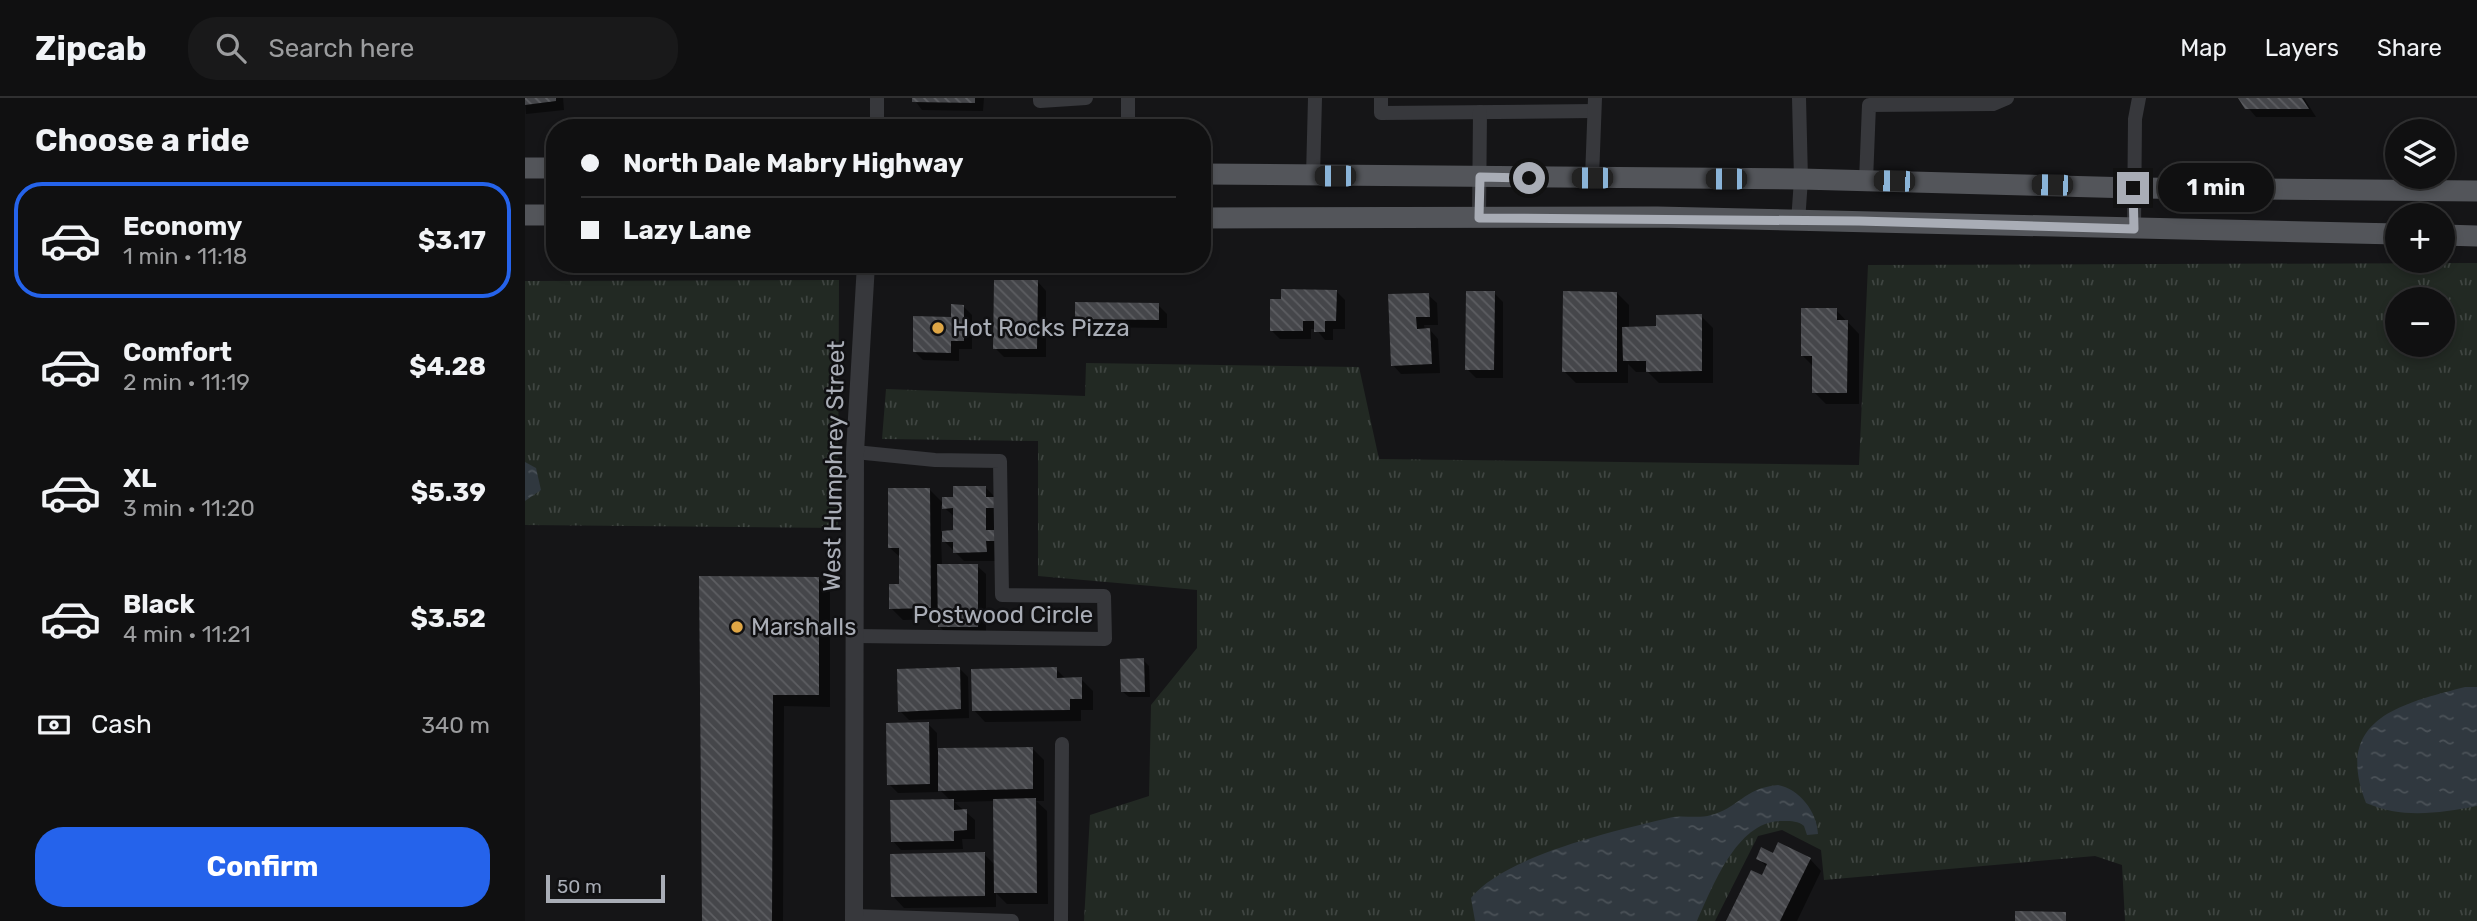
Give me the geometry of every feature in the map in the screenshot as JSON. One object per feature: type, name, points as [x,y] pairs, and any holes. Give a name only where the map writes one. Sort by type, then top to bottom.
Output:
[{"type":"main road","points":[[525,168],[546,168]]},
{"type":"main road","points":[[1211,174],[1801,179],[2133,188],[2477,191]]},
{"type":"main road","points":[[525,215],[546,215]]},
{"type":"main road","points":[[1211,218],[1859,221],[2385,234]]},
{"type":"main road","points":[[2455,235],[2477,236]]},
{"type":"street","points":[[877,98],[877,119]]},
{"type":"street","points":[[1040,98],[1040,101],[1086,98]]},
{"type":"street","points":[[1128,98],[1128,119]]},
{"type":"street","points":[[1313,176],[1315,98]]},
{"type":"street","points":[[1381,98],[1381,113],[1480,112],[1594,105],[1592,178]]},
{"type":"street","points":[[1798,222],[1801,179],[1799,98]]},
{"type":"street","points":[[1866,181],[1869,105],[1993,104],[2007,98]]},
{"type":"street","points":[[2134,229],[2133,188],[2139,98]]},
{"type":"street","points":[[1479,218],[1480,112]]},
{"type":"street","name":"West Humphrey Street","points":[[854,918],[855,452],[865,273]]},
{"type":"street","name":"Postwood Circle","points":[[855,452],[935,460],[1000,460],[1002,595],[1104,596],[1105,639],[855,636]]},
{"type":"street","points":[[1061,921],[1062,744]]},
{"type":"street","points":[[854,918],[1012,921]]},
{"type":"green space","points":[[2385,263],[2385,273],[2455,273],[2455,263],[2477,263],[2477,921],[2125,921],[2122,865],[2095,856],[1824,880],[1821,850],[1782,830],[1758,836],[1715,921],[1084,921],[1090,815],[1149,796],[1151,705],[1197,648],[1197,590],[1038,576],[1038,441],[882,439],[886,389],[1085,396],[1086,363],[1359,367],[1379,459],[1859,465],[1868,265]]},
{"type":"green space","points":[[839,280],[838,528],[525,525],[525,281]]},
{"type":"water","points":[[525,462],[536,468],[541,490],[525,501]]},
{"type":"water","points":[[2465,687],[2477,687],[2477,806],[2407,813],[2366,803],[2358,775],[2358,752],[2366,734],[2379,720],[2396,709],[2417,700]]},
{"type":"water","points":[[1778,785],[1793,791],[1805,802],[1814,817],[1818,834],[1807,835],[1804,826],[1790,821],[1768,823],[1753,830],[1740,842],[1719,873],[1697,921],[1475,921],[1471,898],[1487,883],[1535,857],[1650,822],[1673,817],[1711,815],[1757,790]]},
{"type":"building","points":[[525,98],[556,98],[556,101],[525,105]]},
{"type":"building","points":[[912,98],[975,98],[975,103],[912,102]]},
{"type":"building","points":[[2238,98],[2302,98],[2309,109],[2245,109]]},
{"type":"building","points":[[994,280],[1038,280],[1037,349],[993,349]]},
{"type":"building","points":[[1281,289],[1337,290],[1336,321],[1325,321],[1325,332],[1314,332],[1314,321],[1303,321],[1303,331],[1270,331],[1270,299],[1281,299]]},
{"type":"building","points":[[1466,291],[1495,291],[1494,370],[1465,370]]},
{"type":"building","points":[[1563,291],[1617,292],[1617,372],[1562,372]]},
{"type":"building","points":[[1429,293],[1430,317],[1416,317],[1417,329],[1430,328],[1432,364],[1391,366],[1388,294]]},
{"type":"building","points":[[1075,302],[1159,303],[1159,320],[1075,319]]},
{"type":"building","name":"Hot Rocks Pizza","points":[[951,304],[964,305],[964,341],[951,341],[951,353],[913,352],[913,316],[951,317]]},
{"type":"building","points":[[1801,308],[1837,308],[1837,320],[1848,320],[1847,393],[1812,393],[1812,356],[1801,356]]},
{"type":"building","points":[[1702,314],[1702,371],[1646,372],[1646,361],[1623,361],[1622,327],[1656,326],[1656,315]]},
{"type":"building","points":[[953,486],[986,486],[986,497],[997,497],[997,508],[986,508],[986,530],[998,530],[998,541],[986,541],[987,552],[953,553],[953,542],[942,542],[942,531],[953,530],[953,508],[942,509],[942,497],[953,497]]},
{"type":"building","points":[[888,488],[930,488],[931,608],[889,609],[889,584],[899,584],[899,548],[888,548]]},
{"type":"building","points":[[937,564],[978,564],[978,627],[938,627]]},
{"type":"building","points":[[699,576],[819,577],[819,695],[773,695],[772,921],[702,921]]},
{"type":"building","points":[[1144,658],[1145,692],[1121,692],[1120,659]]},
{"type":"building","points":[[960,667],[961,709],[898,712],[897,669]]},
{"type":"building","points":[[1057,667],[1057,678],[1082,677],[1082,699],[1070,699],[1070,710],[972,711],[971,669]]},
{"type":"building","points":[[929,722],[930,784],[887,785],[886,723]]},
{"type":"building","points":[[1033,747],[1033,789],[938,791],[938,748]]},
{"type":"building","points":[[1036,798],[1037,893],[994,893],[993,799]]},
{"type":"building","points":[[954,799],[954,810],[967,809],[967,830],[954,831],[954,841],[891,842],[890,800]]},
{"type":"building","points":[[1778,842],[1811,858],[1780,921],[1726,921],[1751,870],[1762,875],[1767,864],[1756,859],[1761,847],[1773,853]]},
{"type":"building","points":[[985,852],[985,896],[891,897],[890,854]]},
{"type":"building","points":[[2015,911],[2066,912],[2066,921],[2015,921]]},
{"type":"place","name":"Hot Rocks Pizza","points":[[938,328]]},
{"type":"place","name":"Marshalls","points":[[737,627]]},
{"type":"route","points":[[1529,178],[1480,177],[1479,218],[1859,221],[2134,229],[2133,188]]}]
